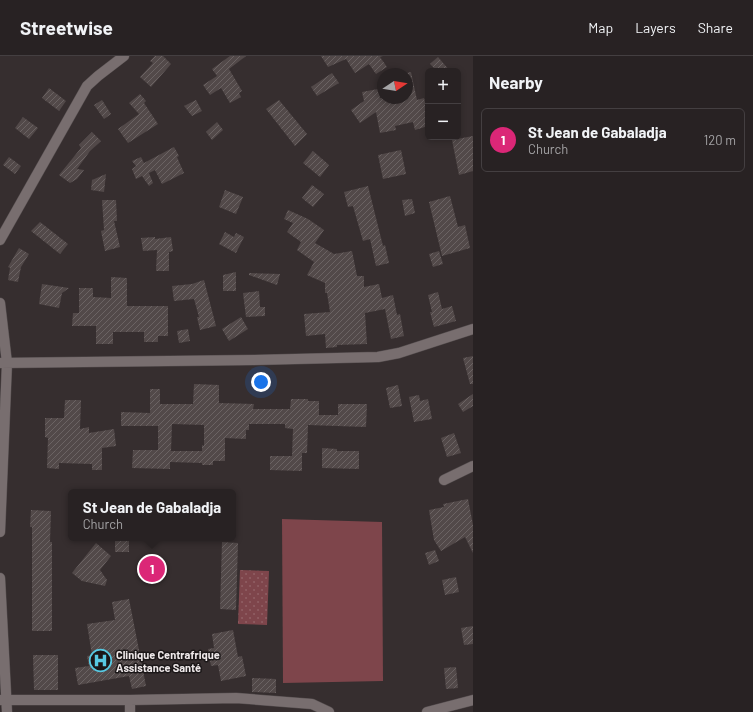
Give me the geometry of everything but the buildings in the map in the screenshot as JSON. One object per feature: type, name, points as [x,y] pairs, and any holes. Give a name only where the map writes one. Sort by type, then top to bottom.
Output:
[{"type":"street","points":[[0,240],[87,86],[124,56]]},
{"type":"street","points":[[0,303],[3,363],[0,532]]},
{"type":"street","points":[[3,363],[378,357],[399,353],[473,329]]},
{"type":"street","points":[[444,480],[473,466]]},
{"type":"street","points":[[0,578],[3,700],[7,712]]},
{"type":"street","points":[[3,700],[236,698],[312,704],[329,712]]},
{"type":"street","points":[[130,700],[130,712]]},
{"type":"street","points":[[428,712],[473,700]]},
{"type":"shaded area","points":[[282,519],[382,522],[383,681],[283,683]]},
{"type":"shaded area","points":[[240,570],[269,571],[267,625],[238,624]]},
{"type":"place","name":"St Jean de Gabaladja","points":[[152,569]]},
{"type":"place","name":"Clinique Centrafrique Assistance Santé","points":[[100,661]]}]
